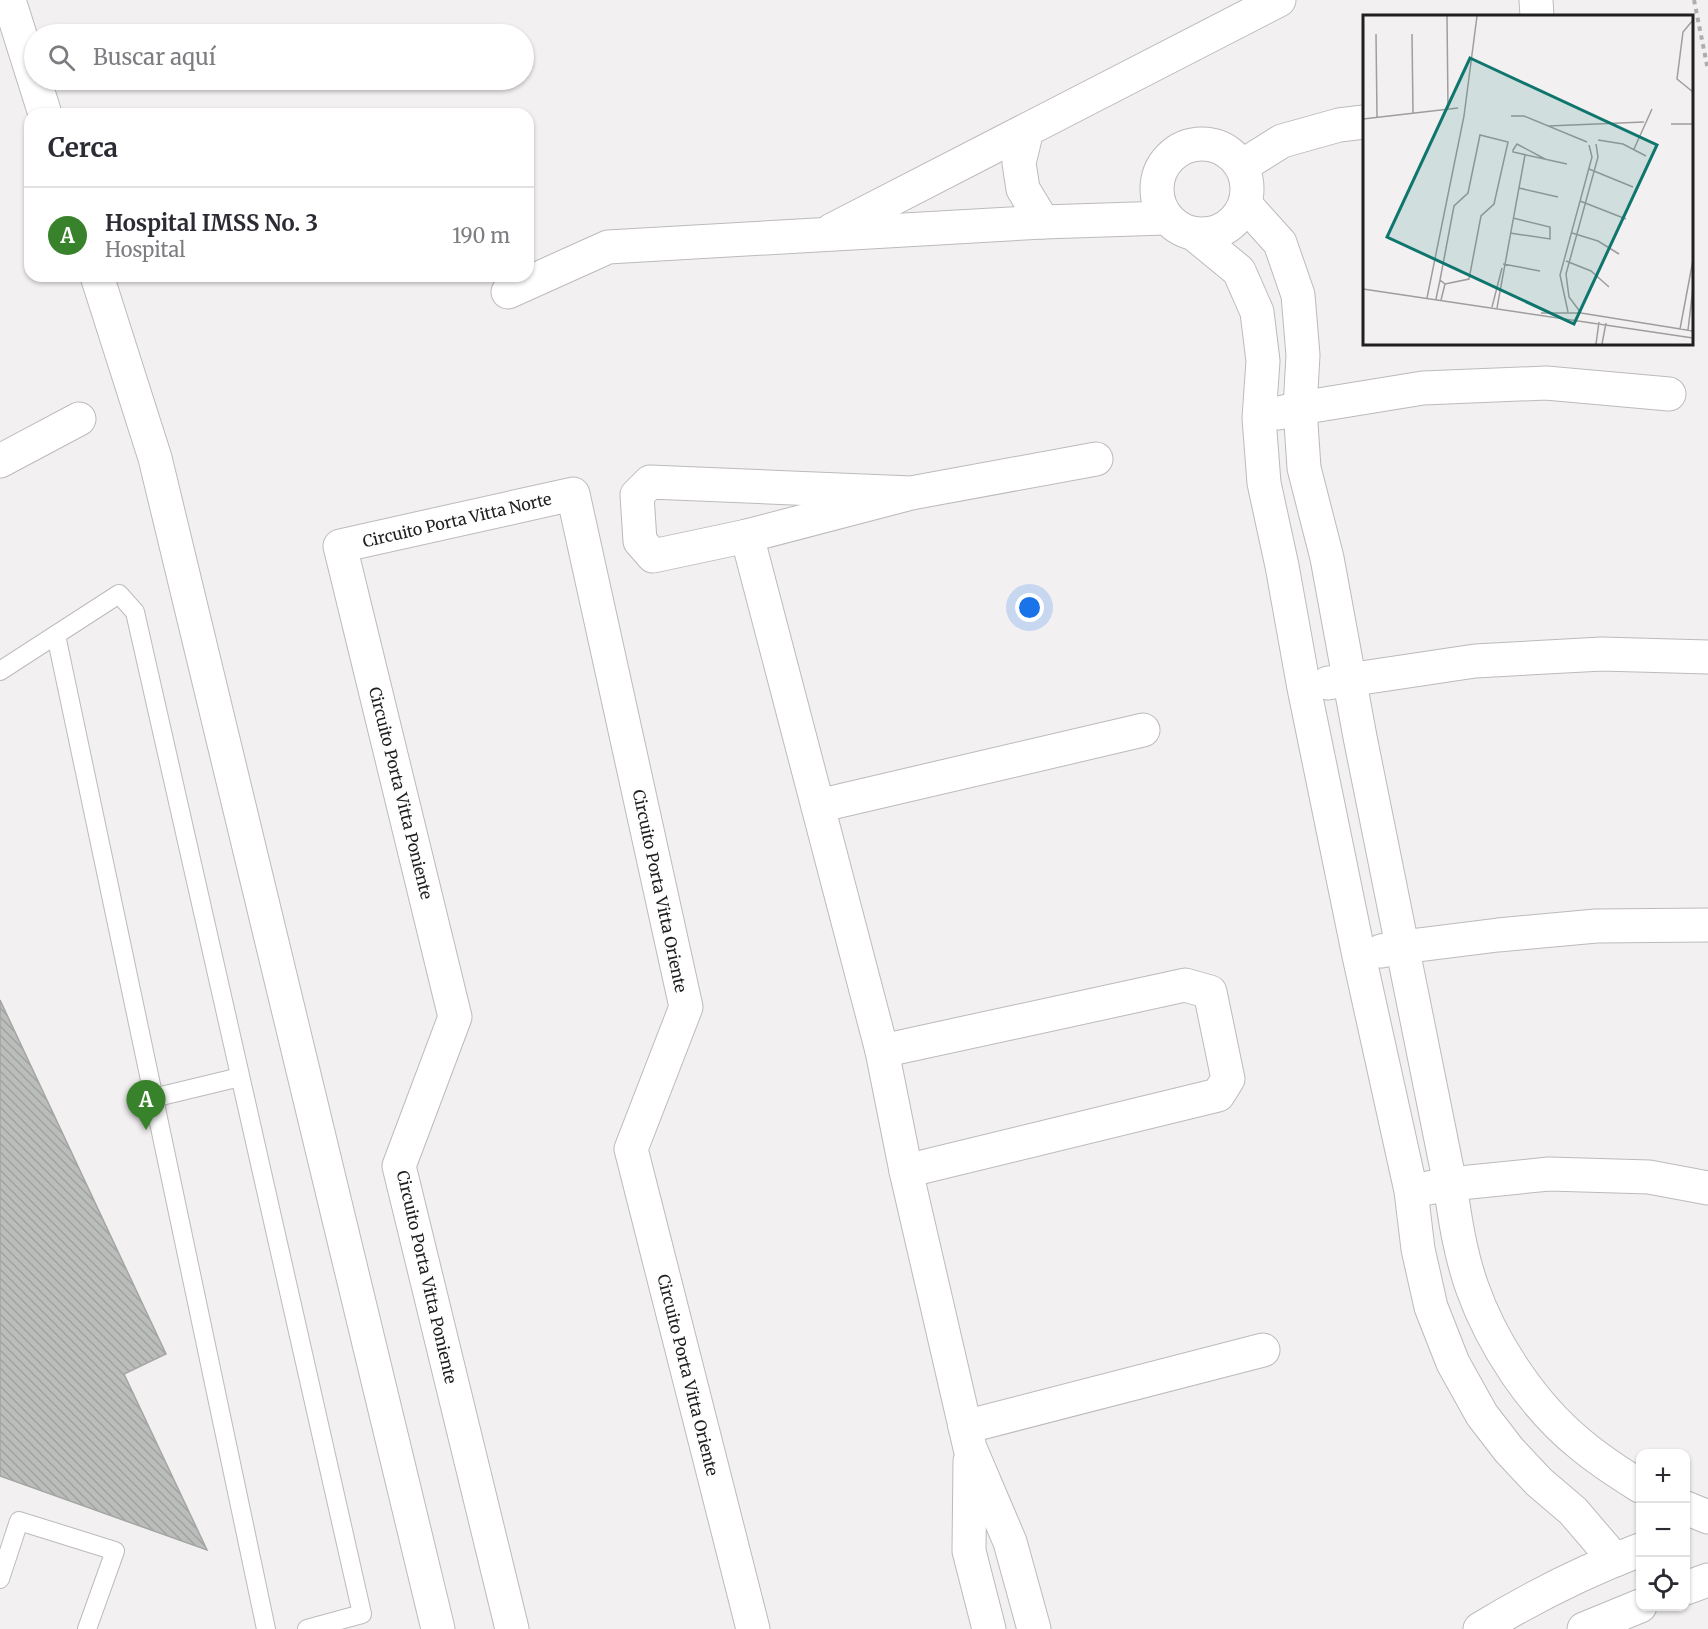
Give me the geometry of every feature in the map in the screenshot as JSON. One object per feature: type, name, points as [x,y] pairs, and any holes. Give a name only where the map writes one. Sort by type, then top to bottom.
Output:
[{"type":"street","points":[[9,0],[24,48]]},
{"type":"street","points":[[823,235],[1279,0]]},
{"type":"street","points":[[1536,0],[1537,15]]},
{"type":"street","points":[[37,90],[43,108]]},
{"type":"street","points":[[1242,166],[1282,141],[1339,125],[1363,122]]},
{"type":"street","points":[[1027,130],[1019,163],[1023,189],[1043,222]]},
{"type":"street","points":[[1194,234],[1210,234],[1225,228],[1237,218],[1245,204],[1247,188],[1242,166],[1235,158],[1221,148],[1204,144],[1187,146],[1172,154],[1161,168],[1156,185],[1157,202],[1165,218],[1178,228],[1194,234],[1239,271],[1257,312],[1263,361],[1259,418],[1264,483],[1359,956],[1411,1191],[1418,1249],[1431,1307],[1453,1363],[1482,1415],[1509,1450],[1539,1482],[1628,1555],[1523,1603],[1480,1629]]},
{"type":"street","points":[[1245,204],[1280,243],[1298,295],[1303,355],[1300,408],[1304,468],[1327,558],[1450,1184],[1457,1236],[1472,1287],[1494,1337],[1523,1382],[1549,1414],[1578,1443],[1610,1468],[1636,1483]]},
{"type":"street","points":[[534,280],[609,247],[1043,222],[1165,218]]},
{"type":"street","points":[[99,282],[155,458],[438,1629]]},
{"type":"street","points":[[508,292],[530,282]]},
{"type":"street","points":[[1259,418],[1300,408],[1423,388],[1546,383],[1669,394]]},
{"type":"street","points":[[4,448],[80,419]]},
{"type":"street","points":[[911,493],[650,482],[637,495],[640,541],[653,556],[747,536],[911,493],[1096,459]]},
{"type":"street","name":"Circuito Porta Vitta Norte","points":[[340,546],[573,494]]},
{"type":"street","name":"Circuito Porta Vitta Oriente","points":[[573,494],[686,1007],[631,1149],[753,1629]]},
{"type":"street","points":[[747,536],[882,1051],[906,1171],[968,1437],[1010,1542],[1034,1629]]},
{"type":"street","name":"Circuito Porta Vitta Poniente","points":[[340,546],[455,1017],[399,1166],[512,1629]]},
{"type":"street","points":[[1304,688],[1349,679],[1486,660],[1602,654],[1708,657]]},
{"type":"street","points":[[818,806],[1143,730]]},
{"type":"street","points":[[1359,956],[1402,947],[1498,934],[1596,926],[1708,925]]},
{"type":"street","points":[[882,1051],[1185,985],[1210,992],[1228,1079],[1218,1095],[906,1171]]},
{"type":"street","points":[[1411,1191],[1450,1184],[1549,1174],[1649,1177],[1708,1188]]},
{"type":"street","points":[[968,1437],[1263,1350]]},
{"type":"street","points":[[1482,1415],[1523,1382]]},
{"type":"street","points":[[968,1437],[969,1551],[989,1629]]},
{"type":"street","points":[[1690,1510],[1708,1517]]},
{"type":"street","points":[[1690,1533],[1708,1526]]},
{"type":"street","points":[[1690,1587],[1708,1580]]},
{"type":"street","points":[[1584,1629],[1636,1608]]},
{"type":"lane","points":[[0,671],[119,594],[135,612],[362,1614],[307,1629]]},
{"type":"lane","points":[[56,635],[266,1629]]},
{"type":"lane","points":[[153,1098],[240,1077]]},
{"type":"lane","points":[[0,1579],[19,1521],[115,1551],[87,1629]]},
{"type":"path","points":[[1694,0],[1708,70]]},
{"type":"building","points":[[0,1000],[166,1354],[124,1374],[207,1550],[0,1476]]},
{"type":"place","name":"Hospital IMSS No. 3","points":[[146,1130]]}]
